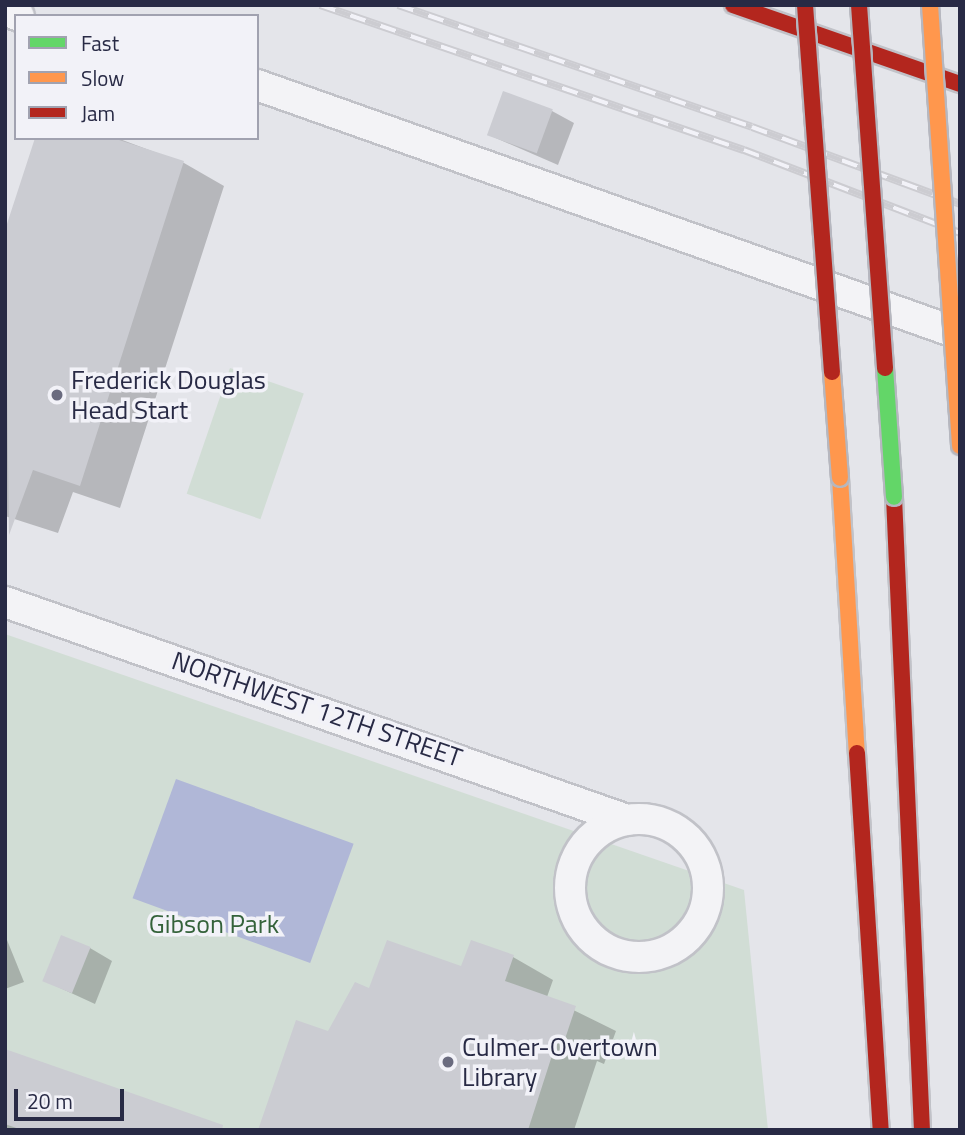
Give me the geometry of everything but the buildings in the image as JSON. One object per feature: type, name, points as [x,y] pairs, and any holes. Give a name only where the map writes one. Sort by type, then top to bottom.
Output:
[{"type":"main road","points":[[733,5],[960,84]]},
{"type":"main road","points":[[806,5],[840,478],[881,1130]]},
{"type":"main road","points":[[859,5],[894,497],[907,864],[922,1130]]},
{"type":"main road","points":[[930,5],[960,446]]},
{"type":"street","points":[[259,86],[960,334]]},
{"type":"street","name":"NORTHWEST 12TH STREET","points":[[5,602],[626,820],[668,825],[686,838],[701,856],[708,877],[708,900],[700,921],[686,939],[667,952],[645,957],[622,955],[601,946],[584,930],[573,909],[570,886],[575,863],[586,843],[604,829],[626,820]]},
{"type":"green space","points":[[230,368],[304,393],[260,519],[187,494]]},
{"type":"green space","name":"Gibson Park","points":[[5,634],[744,890],[768,1130],[5,1130]]},
{"type":"water","points":[[176,779],[354,844],[310,963],[133,898]]},
{"type":"railway","points":[[320,5],[744,150],[960,233]]},
{"type":"railway","points":[[398,5],[752,127],[960,204]]},
{"type":"traffic: slow","points":[[930,5],[960,446]]},
{"type":"traffic: slow","points":[[832,372],[840,478]]},
{"type":"traffic: slow","points":[[840,478],[857,753]]},
{"type":"traffic: jam","points":[[733,5],[960,84]]},
{"type":"traffic: jam","points":[[805,5],[832,372]]},
{"type":"traffic: jam","points":[[859,5],[885,368]]},
{"type":"traffic: jam","points":[[894,497],[922,1130]]},
{"type":"traffic: jam","points":[[857,753],[881,1130]]},
{"type":"traffic: fast","points":[[885,368],[894,497]]},
{"type":"place","name":"Frederick Douglas Head Start","points":[[57,395]]},
{"type":"place","name":"Culmer-Overtown Library","points":[[448,1062]]}]
